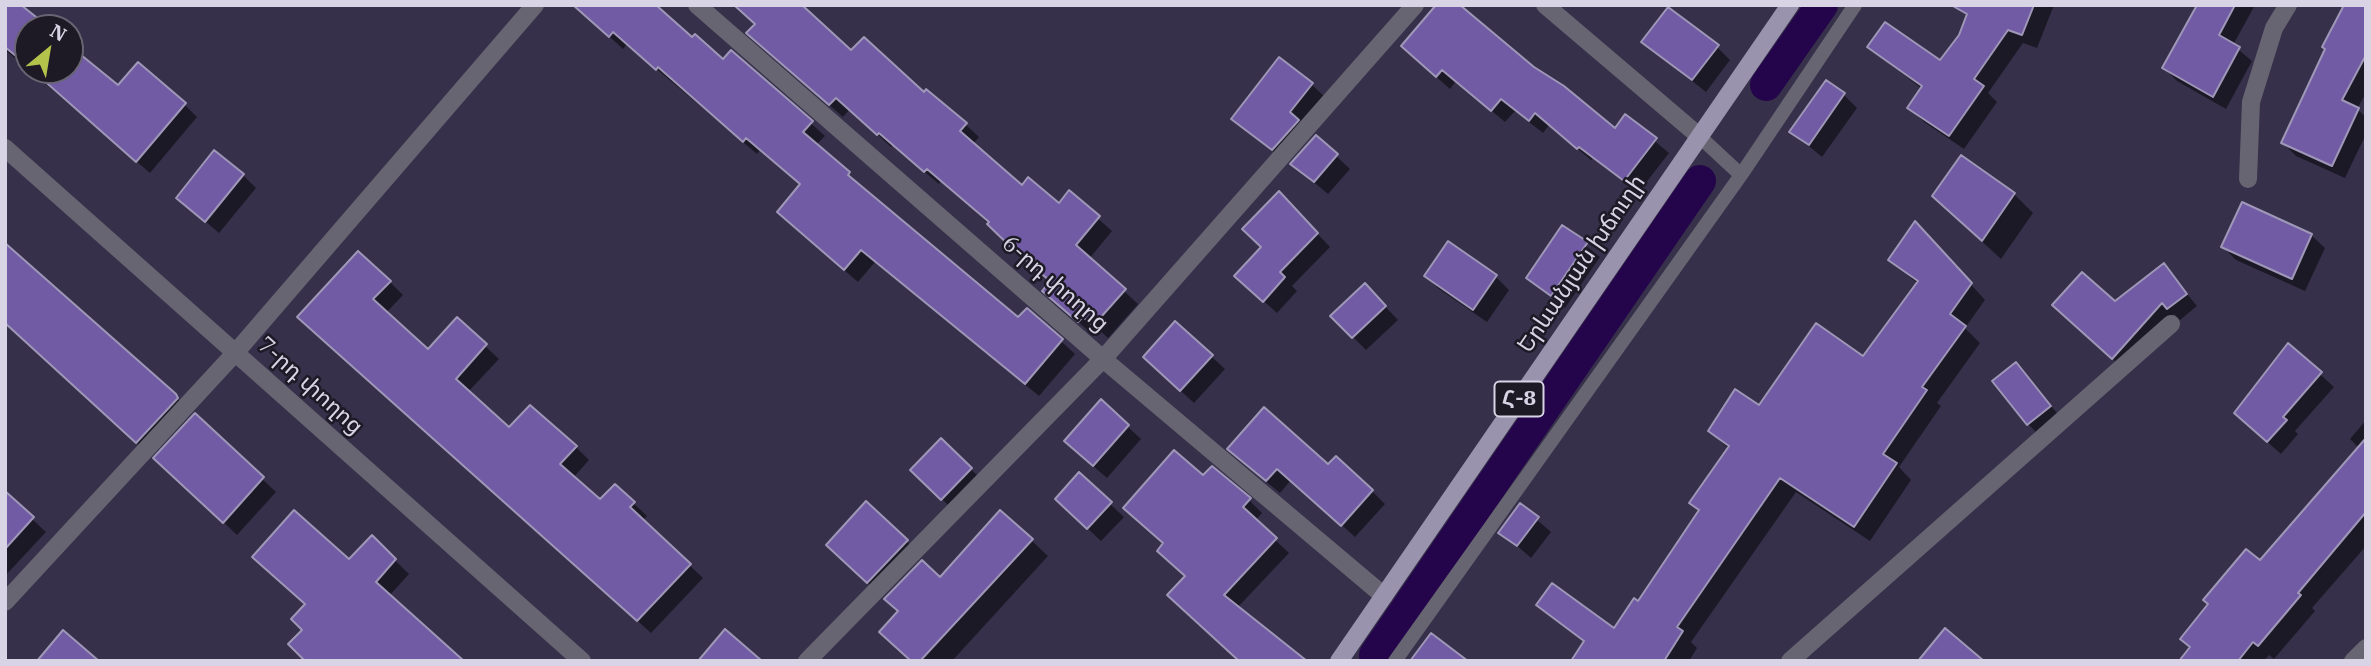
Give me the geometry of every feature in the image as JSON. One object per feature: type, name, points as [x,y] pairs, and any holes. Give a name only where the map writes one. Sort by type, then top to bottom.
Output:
[{"type":"main road","name":"Հ-8","points":[[1699,136],[1790,5]]},
{"type":"main road","name":"Երևանյան խճուղի","points":[[1345,659],[1384,596],[1699,136]]},
{"type":"street","points":[[5,602],[236,352],[535,5]]},
{"type":"street","name":"6-րդ փողոց","points":[[697,5],[1103,359],[1384,596]]},
{"type":"street","points":[[807,661],[1103,359],[1415,5]]},
{"type":"street","points":[[1545,5],[1699,136]]},
{"type":"street","points":[[2248,179],[2251,102],[2274,29],[2288,5]]},
{"type":"street","name":"7-րդ փողոց","points":[[5,148],[582,661]]},
{"type":"street","points":[[1790,661],[2171,324]]},
{"type":"street","points":[[2353,661],[2366,648]]},
{"type":"lane","points":[[1395,661],[1741,175],[1855,5]]},
{"type":"lane","points":[[1699,136],[1741,175]]},
{"type":"building","points":[[5,5],[21,5],[32,14],[14,14],[14,54],[5,47]]},
{"type":"building","points":[[573,5],[656,5],[692,37],[695,34],[723,59],[731,50],[813,121],[803,132],[850,172],[848,175],[1018,317],[1027,308],[1063,339],[1025,384],[861,250],[844,270],[777,212],[800,184],[746,138],[743,142],[658,67],[656,70],[613,32],[609,37]]},
{"type":"building","points":[[734,5],[802,5],[851,50],[864,37],[924,92],[926,89],[967,123],[960,131],[1022,185],[1028,177],[1059,203],[1069,190],[1100,216],[1076,245],[1126,289],[1093,326],[1083,317],[1078,322],[1042,291],[1050,281],[987,224],[989,222],[927,169],[924,172],[879,133],[877,135],[836,98],[829,105],[746,33],[755,24]]},
{"type":"building","points":[[1436,5],[1460,5],[1534,67],[1564,86],[1615,128],[1625,114],[1657,138],[1624,181],[1579,147],[1577,149],[1535,113],[1529,121],[1501,99],[1491,111],[1442,70],[1436,77],[1401,46]]},
{"type":"building","points":[[1951,5],[2034,5],[2022,35],[2008,30],[1974,79],[1984,86],[1949,136],[1907,108],[1922,86],[1867,47],[1885,22],[1940,60],[1959,35],[1967,14]]},
{"type":"building","points":[[2197,5],[2235,5],[2219,35],[2240,47],[2213,97],[2162,68]]},
{"type":"building","points":[[2344,5],[2366,5],[2366,55],[2342,100],[2359,108],[2332,166],[2281,143],[2325,49],[2322,47]]},
{"type":"building","points":[[1668,7],[1719,45],[1692,80],[1641,42]]},
{"type":"building","points":[[84,57],[118,85],[138,62],[186,103],[136,162],[48,84],[84,84]]},
{"type":"building","points":[[1279,57],[1313,83],[1290,112],[1299,120],[1272,150],[1231,119]]},
{"type":"building","points":[[1826,80],[1845,93],[1809,145],[1789,132]]},
{"type":"building","points":[[1316,135],[1338,154],[1314,182],[1290,164]]},
{"type":"building","points":[[214,150],[244,174],[205,222],[176,198]]},
{"type":"building","points":[[1961,155],[2015,193],[1982,241],[1932,196]]},
{"type":"building","points":[[1279,191],[1318,233],[1280,272],[1285,277],[1263,302],[1234,276],[1261,247],[1242,229]]},
{"type":"building","points":[[2242,202],[2312,234],[2292,279],[2221,247]]},
{"type":"building","points":[[1915,221],[1972,283],[1950,314],[1966,326],[1922,387],[1927,390],[1883,454],[1897,463],[1854,527],[1780,478],[1677,627],[1683,631],[1664,661],[1571,661],[1584,641],[1536,605],[1552,583],[1614,628],[1634,598],[1638,601],[1699,510],[1689,503],[1729,446],[1708,431],[1735,389],[1759,405],[1816,323],[1863,356],[1918,281],[1888,260]]},
{"type":"building","points":[[1562,225],[1588,242],[1551,296],[1526,278]]},
{"type":"building","points":[[1448,241],[1497,275],[1473,310],[1424,276]]},
{"type":"building","points":[[5,243],[176,394],[178,398],[136,443],[5,323]]},
{"type":"building","points":[[358,251],[391,281],[373,299],[428,349],[457,317],[487,344],[456,379],[509,427],[530,405],[577,446],[560,464],[600,499],[615,484],[635,502],[630,507],[691,564],[637,621],[297,317]]},
{"type":"building","points":[[2164,263],[2187,294],[2167,309],[2162,303],[2112,359],[2052,305],[2082,272],[2115,301]]},
{"type":"building","points":[[1365,283],[1386,306],[1352,338],[1330,316]]},
{"type":"building","points":[[1175,321],[1213,355],[1180,391],[1143,357]]},
{"type":"building","points":[[2288,343],[2322,372],[2283,417],[2287,420],[2267,442],[2234,413]]},
{"type":"building","points":[[2016,362],[2051,406],[2027,425],[1992,381]]},
{"type":"building","points":[[1101,399],[1129,425],[1093,466],[1064,441]]},
{"type":"building","points":[[1264,407],[1328,464],[1336,456],[1373,490],[1341,526],[1277,469],[1266,481],[1227,449]]},
{"type":"building","points":[[195,413],[264,477],[223,523],[153,458]]},
{"type":"building","points":[[941,438],[972,468],[941,500],[910,470]]},
{"type":"building","points":[[2366,438],[2366,512],[2298,593],[2301,595],[2258,646],[2253,642],[2238,661],[2179,661],[2190,647],[2180,639],[2208,604],[2203,600],[2246,549],[2260,560]]},
{"type":"building","points":[[1174,450],[1203,475],[1212,466],[1251,498],[1243,507],[1277,538],[1224,595],[1307,661],[1239,661],[1167,595],[1185,576],[1157,551],[1163,543],[1123,508]]},
{"type":"building","points":[[1079,472],[1112,502],[1087,529],[1055,499]]},
{"type":"building","points":[[5,491],[34,517],[5,549]]},
{"type":"building","points":[[866,501],[908,540],[867,583],[826,545]]},
{"type":"building","points":[[1520,503],[1539,517],[1517,546],[1498,533]]},
{"type":"building","points":[[294,510],[349,559],[372,535],[396,559],[376,582],[464,661],[305,661],[288,644],[302,630],[291,619],[305,604],[252,557]]},
{"type":"building","points":[[1000,510],[1033,539],[920,661],[911,661],[879,632],[898,611],[884,599],[922,560],[940,577]]},
{"type":"building","points":[[1945,628],[1984,661],[1918,661]]},
{"type":"building","points":[[725,629],[762,661],[698,661]]},
{"type":"building","points":[[63,630],[99,661],[37,661]]},
{"type":"building","points":[[1431,633],[1468,661],[1410,661]]},
{"type":"waterway","points":[[1766,85],[1822,5]]},
{"type":"waterway","points":[[1375,655],[1700,181]]}]
